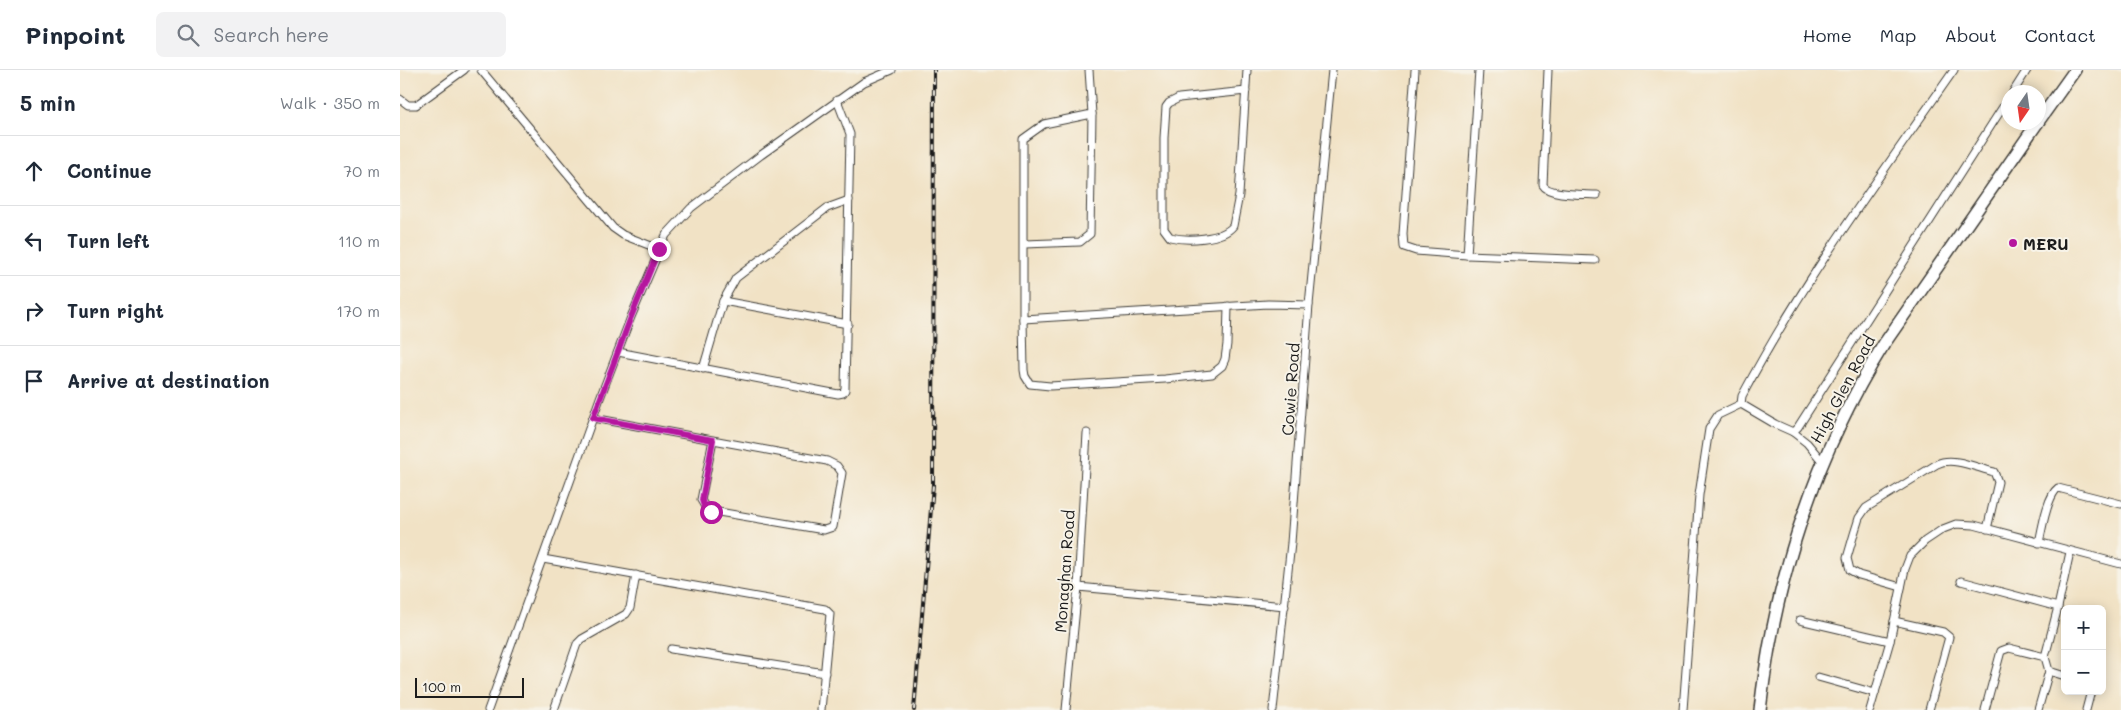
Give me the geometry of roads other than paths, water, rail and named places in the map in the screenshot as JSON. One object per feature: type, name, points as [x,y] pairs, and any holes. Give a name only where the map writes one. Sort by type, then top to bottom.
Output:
[{"type":"main road","name":"High Glen Road","points":[[2046,111],[2075,70]]},
{"type":"main road","name":"High Glen Road","points":[[1760,710],[1774,620],[1783,578],[1808,498],[1822,461],[1861,381],[1884,344],[2032,130]]},
{"type":"street","points":[[400,99],[408,105],[416,105],[464,70]]},
{"type":"street","points":[[481,70],[614,228],[623,235],[659,249]]},
{"type":"street","points":[[488,710],[593,418],[666,235],[691,208],[837,100],[879,72],[892,70]]},
{"type":"street","points":[[1024,244],[1080,242],[1090,234],[1092,114],[1089,70]]},
{"type":"street","points":[[1246,91],[1179,98],[1169,103],[1166,107],[1164,229],[1170,237],[1214,237],[1223,235],[1233,226],[1239,195],[1246,91],[1247,70]]},
{"type":"street","name":"Cowie Road","points":[[1274,710],[1304,391],[1309,305],[1332,70]]},
{"type":"street","points":[[1415,70],[1403,234],[1404,248],[1416,251],[1466,255],[1595,260]]},
{"type":"street","points":[[1466,255],[1479,70]]},
{"type":"street","points":[[1548,70],[1543,185],[1545,189],[1553,192],[1597,195]]},
{"type":"street","points":[[1741,404],[1742,396],[1770,343],[1866,195],[1954,70]]},
{"type":"street","points":[[2017,85],[2027,70]]},
{"type":"street","points":[[618,352],[838,394],[844,393],[848,324],[850,134],[837,100]]},
{"type":"street","points":[[1793,432],[2001,110]]},
{"type":"street","points":[[1092,114],[1044,124],[1022,139],[1024,370],[1027,381],[1041,386],[1059,386],[1212,374],[1222,366],[1225,359],[1228,306]]},
{"type":"street","points":[[703,369],[723,301],[736,278],[827,208],[848,200]]},
{"type":"street","points":[[723,301],[848,324]]},
{"type":"street","points":[[1023,319],[1268,304],[1309,305]]},
{"type":"street","points":[[1741,404],[1793,432],[1807,443],[1822,461]]},
{"type":"street","points":[[1683,710],[1699,495],[1709,428],[1718,415],[1741,404]]},
{"type":"street","points":[[593,418],[713,440],[827,461],[837,466],[842,473],[833,528],[824,530],[708,510],[702,500],[713,440]]},
{"type":"street","name":"Monaghan Road","points":[[1066,710],[1078,587],[1087,433]]},
{"type":"street","points":[[1901,587],[1859,575],[1848,567],[1848,558],[1860,518],[1866,508],[1872,503],[1937,464],[1947,461],[1956,462],[1994,472],[1998,482],[1987,529]]},
{"type":"street","points":[[2039,543],[2049,503],[2053,492],[2058,488],[2121,504]]},
{"type":"street","points":[[1870,710],[1890,641],[1901,587],[1910,556],[1925,540],[1943,528],[1961,523],[2121,564]]},
{"type":"street","points":[[2038,710],[2049,671],[2045,657],[2070,552]]},
{"type":"street","points":[[543,559],[825,609],[830,614],[821,710]]},
{"type":"street","points":[[554,710],[577,644],[582,639],[626,614],[630,608],[636,574]]},
{"type":"street","points":[[1961,581],[2058,607]]},
{"type":"street","points":[[1078,587],[1285,606]]},
{"type":"street","points":[[1800,620],[1890,641]]},
{"type":"street","points":[[1894,621],[1942,632],[1949,637],[1929,710]]},
{"type":"street","points":[[1985,710],[2000,652],[2009,648],[2045,657]]},
{"type":"street","points":[[671,649],[825,673]]},
{"type":"street","points":[[2049,671],[2061,675]]},
{"type":"street","points":[[1818,677],[1875,693]]},
{"type":"street","points":[[2086,710],[2090,695]]},
{"type":"railway","points":[[914,710],[933,485],[934,70]]},
{"type":"place","name":"MERU","points":[[2013,243]]}]
